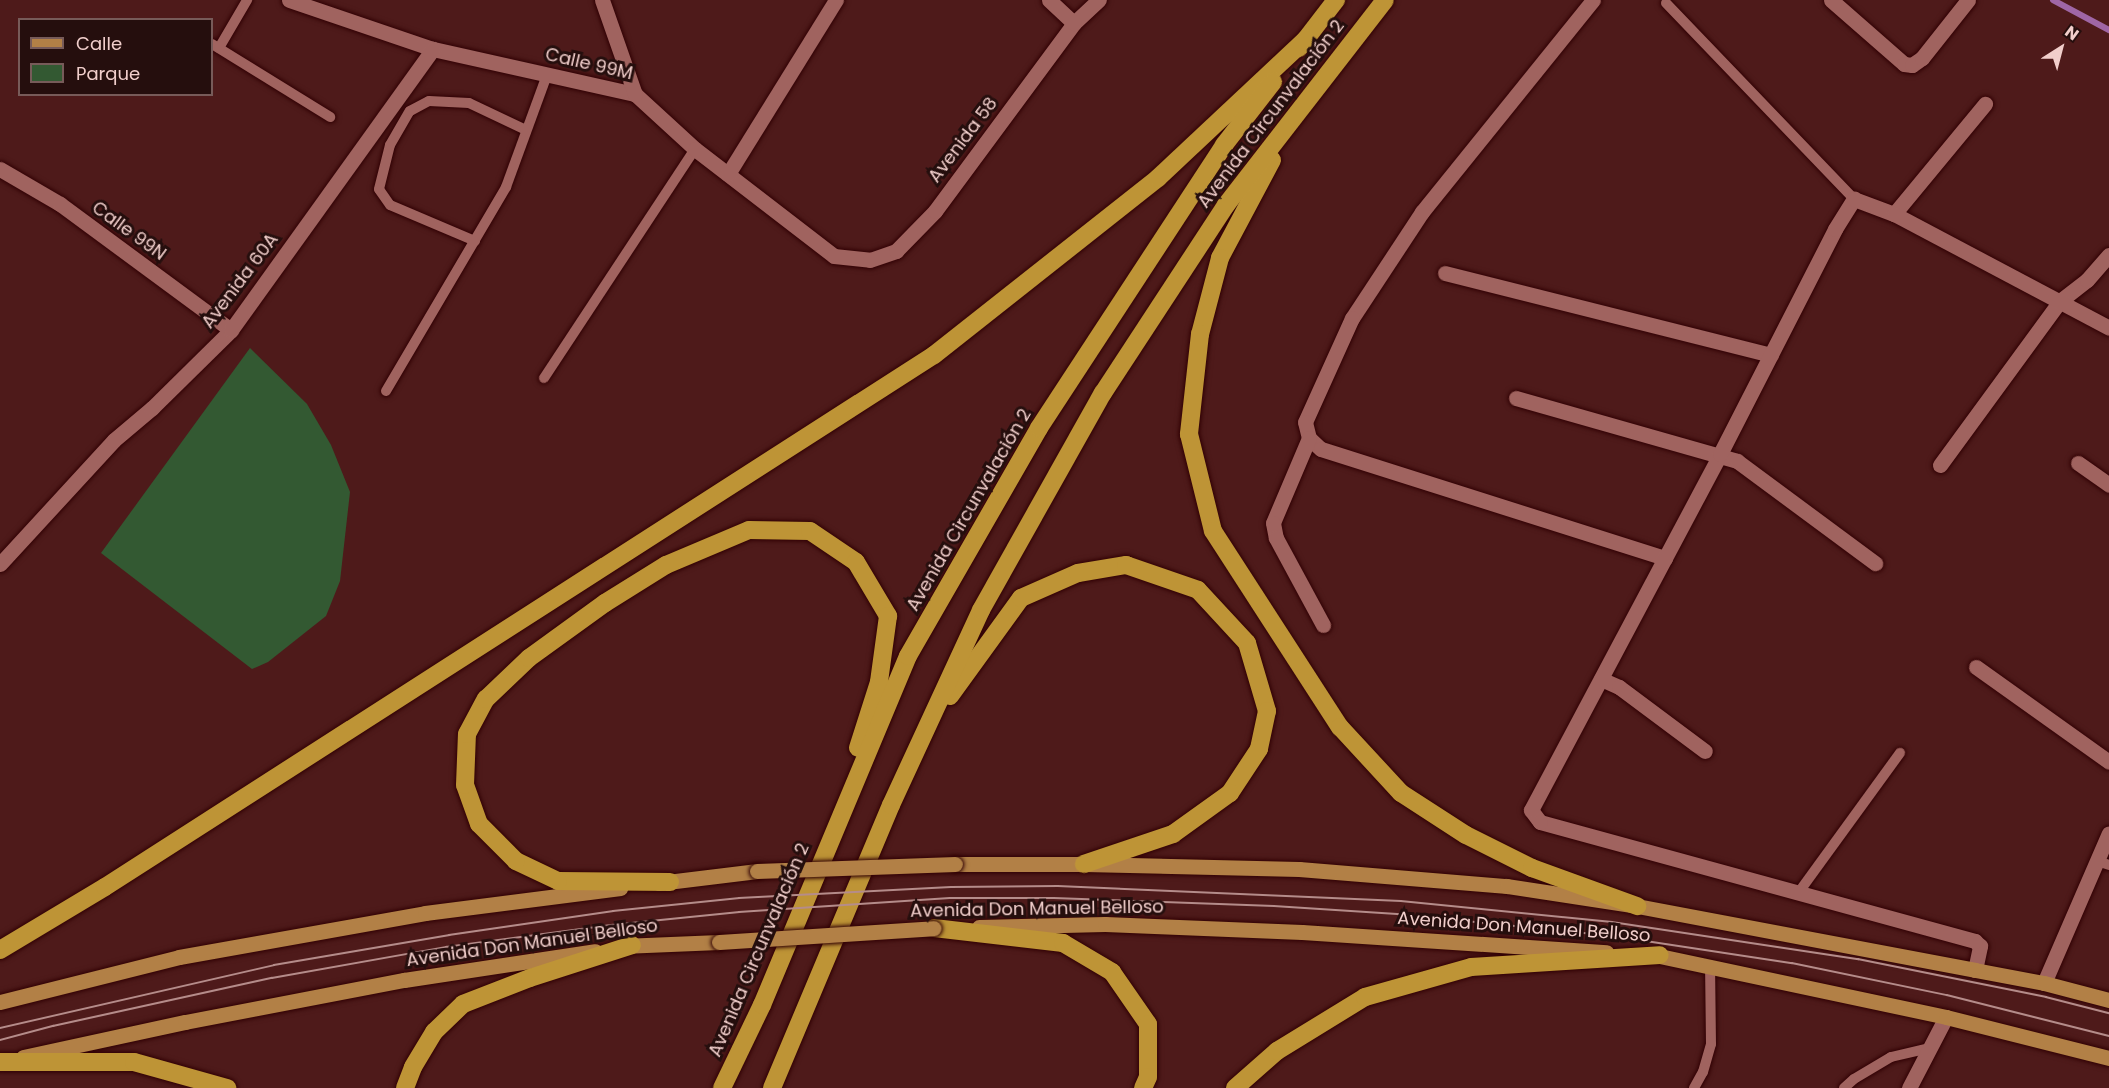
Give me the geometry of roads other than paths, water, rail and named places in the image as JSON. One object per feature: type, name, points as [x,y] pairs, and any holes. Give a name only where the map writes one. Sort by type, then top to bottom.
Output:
[{"type":"highway","name":"Avenida Circunvalación 2","points":[[722,1088],[762,1005],[909,656],[1039,428],[1224,145],[1336,0]]},
{"type":"highway","name":"Avenida Circunvalación 2","points":[[772,1088],[818,974],[981,610],[1103,393],[1226,205],[1385,0]]},
{"type":"highway","points":[[0,950],[105,887],[933,355],[1158,178],[1306,38]]},
{"type":"highway","points":[[1295,117],[1220,258],[1200,334],[1190,434],[1213,531],[1340,727],[1401,793],[1466,835],[1532,868],[1637,906]]},
{"type":"highway","points":[[670,882],[558,881],[516,861],[478,824],[465,785],[466,734],[486,699],[529,658],[605,603],[666,565],[749,530],[810,531],[856,562],[888,616],[879,682],[829,843]]},
{"type":"highway","points":[[926,730],[1021,598],[1078,573],[1126,565],[1198,590],[1247,643],[1267,711],[1259,749],[1230,793],[1173,834],[1084,864]]},
{"type":"highway","points":[[934,928],[1063,943],[1112,972],[1148,1024],[1148,1077],[1143,1088]]},
{"type":"highway","points":[[405,1088],[413,1067],[434,1032],[463,1004],[530,978],[632,945]]},
{"type":"highway","points":[[1235,1088],[1277,1051],[1365,997],[1471,967],[1660,955]]},
{"type":"highway","points":[[0,1062],[134,1062],[227,1088]]},
{"type":"main road","name":"Avenida Don Manuel Belloso","points":[[0,1002],[202,953],[425,913],[757,871],[956,864],[1084,864],[1299,869],[1507,886],[1637,906],[2044,983],[2109,1000]]},
{"type":"main road","name":"Avenida Don Manuel Belloso","points":[[0,1062],[185,1022],[404,980],[632,945],[719,942],[934,928],[1105,924],[1302,932],[1660,955],[1946,1017],[2109,1058]]},
{"type":"street","name":"Calle 99M","points":[[289,0],[433,49],[636,94],[695,149],[834,256]]},
{"type":"street","points":[[602,0],[636,94]]},
{"type":"street","points":[[728,174],[836,0]]},
{"type":"street","points":[[1049,0],[1074,23]]},
{"type":"street","name":"Avenida 58","points":[[834,256],[870,260],[896,251],[935,210],[1074,23],[1099,0]]},
{"type":"street","points":[[1593,0],[1422,212],[1352,318],[1305,422],[1309,438],[1321,449],[1665,558]]},
{"type":"street","points":[[1830,0],[1904,64],[1912,65],[1922,58],[1968,0]]},
{"type":"street","name":"Avenida 60A","points":[[0,564],[114,440],[152,408],[231,330],[433,49]]},
{"type":"street","points":[[1894,214],[1985,104]]},
{"type":"street","name":"Calle 99N","points":[[0,168],[60,204],[231,330]]},
{"type":"street","points":[[1975,970],[1980,946],[1975,941],[1540,822],[1532,810],[1720,454],[1834,229],[1854,199],[1894,214],[2109,328]]},
{"type":"street","points":[[1940,465],[2060,300],[2087,280],[2109,255]]},
{"type":"street","points":[[1445,273],[1736,344],[1771,355]]},
{"type":"street","points":[[1516,398],[1720,454],[1737,461],[1875,563]]},
{"type":"street","points":[[1309,438],[1273,524],[1276,538],[1323,625]]},
{"type":"street","points":[[2078,463],[2109,485]]},
{"type":"street","points":[[1976,667],[2109,762]]},
{"type":"street","points":[[1601,679],[1619,687],[1705,751]]},
{"type":"street","points":[[2044,983],[2103,863],[2109,833]]},
{"type":"street","points":[[1909,1088],[1946,1017]]},
{"type":"lane","points":[[247,0],[215,46],[330,117]]},
{"type":"lane","points":[[1666,3],[1854,199]]},
{"type":"lane","points":[[386,391],[506,187],[547,75]]},
{"type":"lane","points":[[475,241],[390,205],[379,189],[390,146],[410,111],[429,101],[469,103],[526,130]]},
{"type":"lane","points":[[544,378],[695,149]]},
{"type":"lane","points":[[1799,892],[1900,753]]},
{"type":"lane","points":[[1694,1088],[1703,1072],[1711,1044],[1710,965]]},
{"type":"lane","points":[[1844,1088],[1854,1079],[1891,1057],[1929,1048]]},
{"type":"waterway","points":[[2053,0],[2109,30]]},
{"type":"tram line","points":[[0,1028],[274,965],[449,935],[613,911],[739,898],[951,887],[1058,886],[1401,901],[1612,922],[1858,959],[2046,997],[2109,1013]]},
{"type":"tram line","points":[[0,1040],[53,1026],[272,978],[446,947],[611,925],[739,912],[950,898],[1054,898],[1274,906],[1397,914],[1613,936],[1792,963],[1947,995],[2109,1036]]}]
